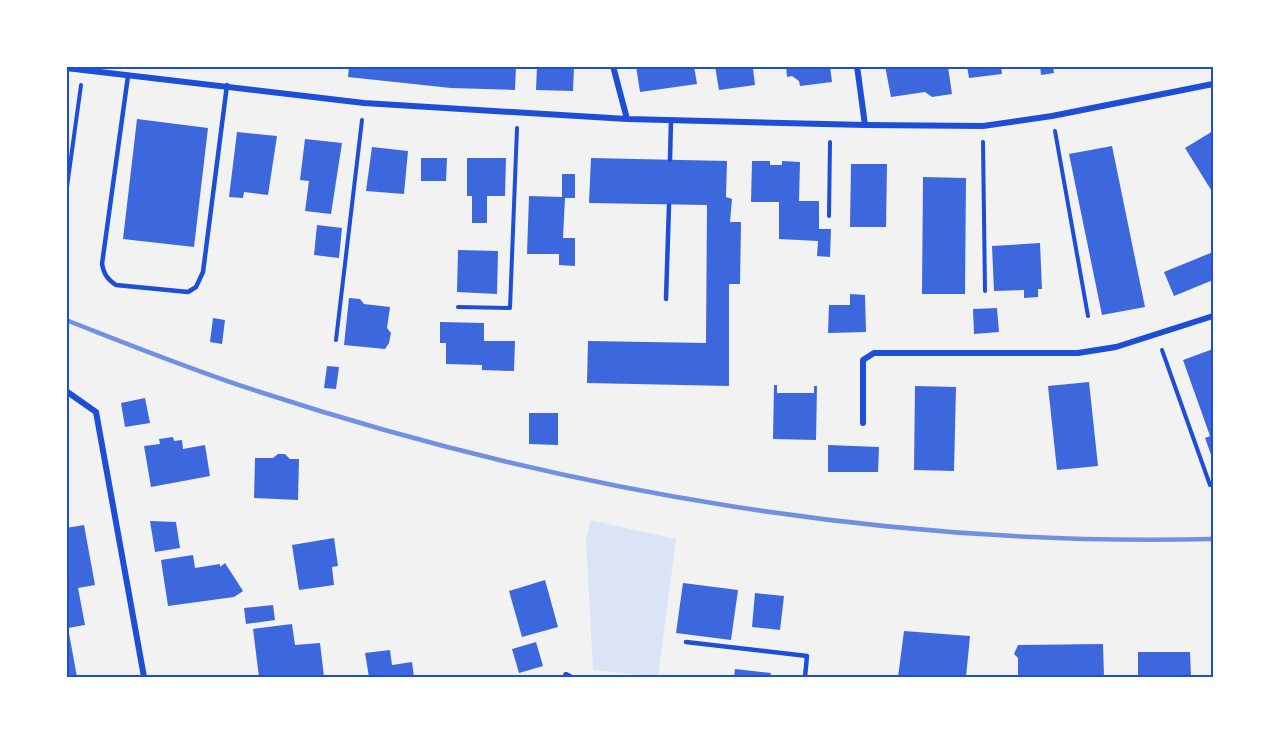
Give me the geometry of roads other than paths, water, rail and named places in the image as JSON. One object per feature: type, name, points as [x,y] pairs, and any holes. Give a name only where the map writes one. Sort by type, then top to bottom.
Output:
[{"type":"street","points":[[613,66],[627,119]]},
{"type":"street","points":[[857,66],[865,124]]},
{"type":"street","points":[[66,68],[227,85],[364,103],[627,119],[983,126],[1052,116],[1213,84]]},
{"type":"street","points":[[863,423],[863,360],[874,353],[1078,353],[1157,335],[1213,316]]},
{"type":"street","points":[[66,391],[96,412],[144,677]]},
{"type":"lane","points":[[128,76],[102,264],[103,271],[108,280],[116,285],[188,292],[196,287],[203,272],[227,85]]},
{"type":"lane","points":[[670,160],[671,120]]},
{"type":"lane","points":[[666,298],[669,205]]},
{"type":"lane","points":[[686,642],[807,656],[805,677]]},
{"type":"railway","points":[[66,320],[162,358],[260,392],[375,427],[492,458],[611,485],[730,506],[850,522],[971,533],[1092,539],[1213,539]]}]
